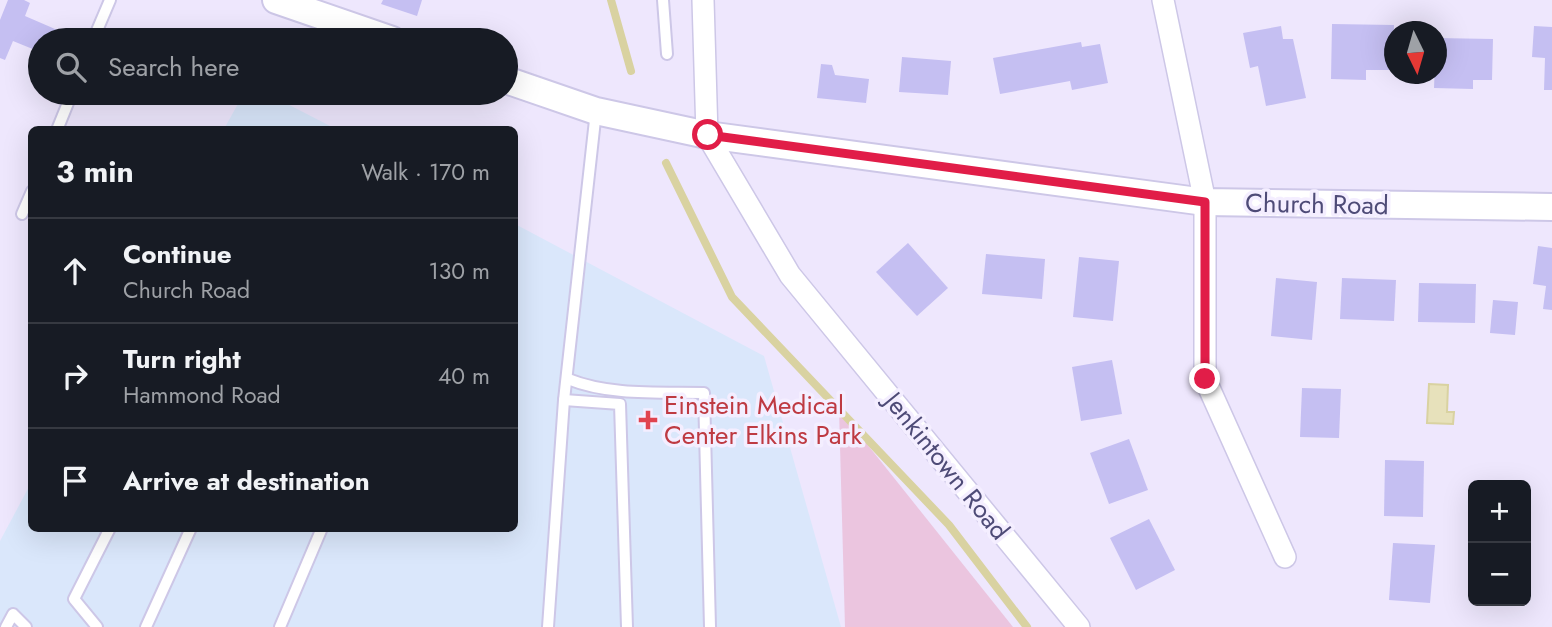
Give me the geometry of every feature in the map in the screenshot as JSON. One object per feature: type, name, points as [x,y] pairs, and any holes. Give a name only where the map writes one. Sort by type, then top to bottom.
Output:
[{"type":"street","points":[[276,0],[357,28]]},
{"type":"street","name":"Jenkintown Road","points":[[703,0],[708,135],[790,275],[1079,627]]},
{"type":"street","points":[[1163,0],[1205,202],[1205,379],[1285,557]]},
{"type":"street","name":"Church Road","points":[[518,84],[596,111],[708,135],[1205,202],[1552,207]]},
{"type":"lane","points":[[98,28],[110,0]]},
{"type":"lane","points":[[663,0],[667,54]]},
{"type":"lane","points":[[59,126],[67,105]]},
{"type":"lane","points":[[548,627],[565,400],[596,111]]},
{"type":"lane","points":[[22,214],[28,200]]},
{"type":"lane","points":[[568,379],[609,390],[704,393],[710,627]]},
{"type":"lane","points":[[565,400],[620,404],[627,627]]},
{"type":"lane","points":[[97,627],[74,599],[108,532]]},
{"type":"lane","points":[[146,627],[189,532]]},
{"type":"lane","points":[[280,627],[320,532]]},
{"type":"lane","points":[[6,627],[13,614],[26,627]]},
{"type":"shaded area","points":[[237,105],[289,105],[330,126],[226,126]]},
{"type":"shaded area","name":"Einstein Medical Center Elkins Park","points":[[518,226],[764,356],[841,627],[0,627],[0,541],[28,489],[28,532],[518,532]]},
{"type":"shaded area","points":[[1429,384],[1448,385],[1447,412],[1454,412],[1453,424],[1427,423]]},
{"type":"shaded area","points":[[839,409],[1013,627],[845,627]]},
{"type":"building","points":[[8,0],[24,0],[30,3],[25,16],[53,28],[28,28],[28,47],[13,41],[5,60],[0,58],[0,20]]},
{"type":"building","points":[[383,0],[422,0],[417,16],[381,4]]},
{"type":"building","points":[[1332,24],[1384,25],[1384,70],[1366,70],[1366,80],[1331,79]]},
{"type":"building","points":[[1281,26],[1283,39],[1293,39],[1306,98],[1266,106],[1258,66],[1250,68],[1243,33]]},
{"type":"building","points":[[1534,26],[1552,27],[1552,90],[1544,90],[1545,58],[1532,57]]},
{"type":"building","points":[[1447,38],[1493,39],[1492,80],[1473,80],[1473,89],[1434,88],[1434,84],[1447,84]]},
{"type":"building","points":[[1081,42],[1082,47],[1100,44],[1108,83],[1072,90],[1070,81],[1000,94],[993,58]]},
{"type":"building","points":[[902,57],[951,61],[948,95],[899,92]]},
{"type":"building","points":[[821,64],[832,65],[835,75],[869,79],[866,103],[817,98]]},
{"type":"building","points":[[908,243],[948,288],[917,316],[876,272]]},
{"type":"building","points":[[1538,246],[1552,248],[1552,310],[1543,309],[1546,286],[1533,284]]},
{"type":"building","points":[[986,254],[1045,259],[1042,299],[982,294]]},
{"type":"building","points":[[1079,257],[1119,261],[1113,321],[1073,317]]},
{"type":"building","points":[[1276,278],[1317,282],[1312,340],[1271,336]]},
{"type":"building","points":[[1342,278],[1396,280],[1394,321],[1340,319]]},
{"type":"building","points":[[1419,283],[1476,284],[1475,323],[1418,322]]},
{"type":"building","points":[[1493,300],[1518,302],[1515,335],[1490,333]]},
{"type":"building","points":[[1112,360],[1122,414],[1081,421],[1072,367]]},
{"type":"building","points":[[1302,388],[1341,389],[1339,438],[1300,437]]},
{"type":"building","points":[[1129,439],[1148,490],[1109,504],[1090,453]]},
{"type":"building","points":[[1385,460],[1424,461],[1423,517],[1384,516]]},
{"type":"building","points":[[1149,519],[1175,570],[1136,590],[1110,538]]},
{"type":"building","points":[[1393,543],[1435,545],[1430,603],[1389,600]]},
{"type":"waterway","points":[[611,0],[631,71]]},
{"type":"waterway","points":[[666,163],[732,297],[949,525],[1027,627]]},
{"type":"place","name":"Einstein Medical Center Elkins Park","points":[[648,420]]},
{"type":"route","points":[[708,135],[1205,202],[1205,379]]}]
